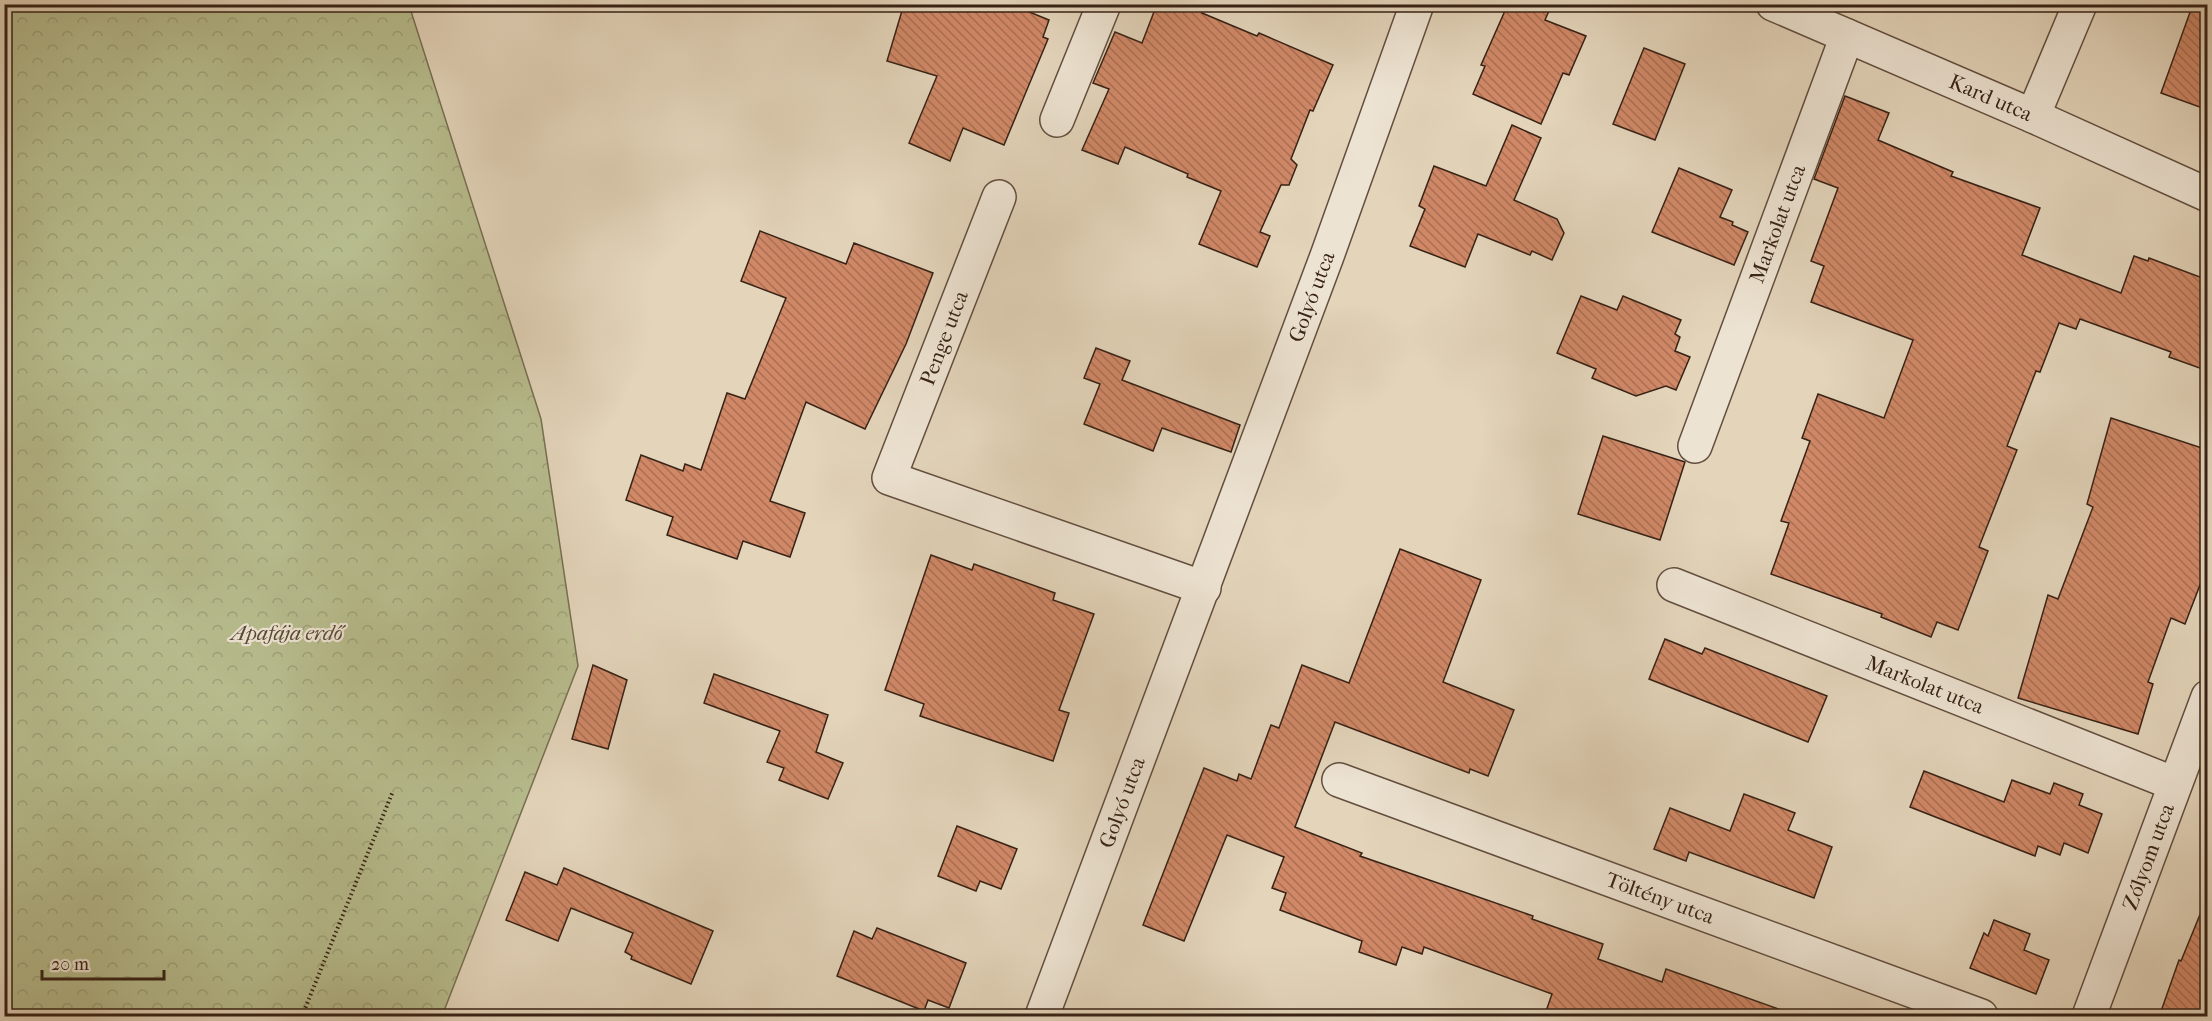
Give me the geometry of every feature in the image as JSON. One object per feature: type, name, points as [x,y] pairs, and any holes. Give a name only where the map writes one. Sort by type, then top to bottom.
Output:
[{"type":"street","points":[[1057,120],[1104,4]]},
{"type":"street","name":"Golyó utca","points":[[1042,1017],[1328,256],[1417,4]]},
{"type":"street","name":"Kard utca","points":[[1773,4],[2033,116],[2208,195]]},
{"type":"street","points":[[2033,116],[2080,4]]},
{"type":"street","name":"Markolat utca","points":[[1695,446],[1847,36]]},
{"type":"street","name":"Penge utca","points":[[999,197],[889,478],[1204,588]]},
{"type":"street","name":"Markolat utca","points":[[1674,585],[2175,784]]},
{"type":"street","name":"Zólyom utca","points":[[2089,1017],[2208,697]]},
{"type":"street","name":"Töltény utca","points":[[1339,780],[1981,1017]]},
{"type":"path","points":[[302,1017],[393,791]]},
{"type":"green space","name":"Apafája erdő","points":[[5,4],[409,5],[541,419],[578,666],[442,1016],[5,1016]]},
{"type":"building","points":[[904,4],[1010,4],[1049,20],[1043,37],[1048,39],[1004,145],[963,128],[950,161],[909,143],[937,76],[887,61]]},
{"type":"building","points":[[1157,4],[1206,4],[1202,13],[1257,36],[1259,33],[1333,65],[1313,111],[1310,110],[1291,159],[1297,165],[1289,185],[1281,185],[1260,232],[1270,236],[1257,267],[1199,244],[1221,191],[1125,147],[1118,164],[1082,150],[1109,89],[1093,83],[1115,32],[1142,43]]},
{"type":"building","points":[[1508,4],[1552,4],[1545,20],[1586,36],[1569,75],[1563,73],[1541,124],[1473,94],[1485,66],[1481,65]]},
{"type":"building","points":[[2193,4],[2208,4],[2208,110],[2161,93]]},
{"type":"building","points":[[1644,48],[1685,64],[1655,140],[1613,124]]},
{"type":"building","points":[[1845,96],[1889,113],[1878,140],[1953,172],[1951,176],[2040,208],[2022,255],[2121,293],[2134,256],[2148,261],[2149,258],[2208,280],[2208,371],[2169,357],[2171,352],[2080,319],[2076,329],[2059,323],[2040,372],[2036,371],[2007,446],[2017,450],[1979,547],[1988,551],[1958,630],[1937,622],[1931,637],[1881,617],[1882,614],[1771,574],[1789,523],[1781,521],[1810,441],[1802,438],[1818,394],[1884,418],[1913,340],[1811,302],[1824,266],[1811,261],[1838,188],[1814,179]]},
{"type":"building","points":[[1512,125],[1541,138],[1514,200],[1557,219],[1564,233],[1552,260],[1532,251],[1530,255],[1478,234],[1465,267],[1410,246],[1425,209],[1419,206],[1434,166],[1486,186]]},
{"type":"building","points":[[1679,168],[1732,190],[1720,217],[1748,232],[1734,265],[1652,232]]},
{"type":"building","points":[[760,231],[846,264],[854,243],[933,273],[906,344],[865,429],[806,402],[770,501],[805,513],[790,557],[743,541],[737,559],[667,535],[673,517],[626,500],[641,455],[683,471],[685,464],[701,470],[727,393],[745,399],[786,298],[741,281]]},
{"type":"building","points":[[1581,296],[1617,310],[1623,296],[1681,320],[1675,334],[1680,337],[1675,351],[1690,357],[1676,390],[1666,386],[1636,396],[1592,378],[1596,369],[1557,353]]},
{"type":"building","points":[[1096,348],[1130,361],[1122,380],[1240,425],[1231,452],[1162,428],[1153,451],[1084,424],[1100,384],[1084,378]]},
{"type":"building","points":[[2111,418],[2208,450],[2208,564],[2185,624],[2171,618],[2148,682],[2153,684],[2138,734],[2018,698],[2048,595],[2058,599],[2093,507],[2087,504]]},
{"type":"building","points":[[1603,436],[1685,462],[1660,540],[1578,514]]},
{"type":"building","points":[[1400,549],[1481,580],[1443,682],[1514,710],[1488,776],[1470,769],[1469,773],[1335,722],[1295,827],[1362,853],[1360,856],[1533,916],[1532,919],[1603,944],[1598,959],[1662,982],[1666,969],[1787,1012],[1786,1017],[1544,1017],[1552,994],[1424,947],[1422,954],[1402,947],[1396,965],[1359,952],[1362,941],[1280,910],[1286,893],[1272,888],[1284,857],[1227,835],[1184,941],[1143,925],[1204,768],[1237,781],[1239,774],[1251,779],[1271,725],[1279,728],[1302,665],[1349,683]]},
{"type":"building","points":[[931,555],[972,570],[974,564],[1055,593],[1053,600],[1094,614],[1059,710],[1069,713],[1053,761],[920,716],[924,704],[885,690]]},
{"type":"building","points":[[1665,639],[1702,654],[1705,648],[1827,696],[1808,742],[1649,679]]},
{"type":"building","points":[[593,665],[627,680],[608,749],[572,739]]},
{"type":"building","points":[[714,674],[828,715],[816,752],[843,763],[828,799],[779,780],[784,768],[767,762],[780,731],[704,703]]},
{"type":"building","points":[[1924,771],[2004,802],[2012,780],[2050,794],[2054,783],[2083,794],[2079,805],[2102,814],[2088,853],[2064,843],[2060,855],[2038,846],[2035,856],[1910,807]]},
{"type":"building","points":[[1744,794],[1795,813],[1788,830],[1832,847],[1814,898],[1689,852],[1686,861],[1654,849],[1670,808],[1730,831]]},
{"type":"building","points":[[957,826],[1017,849],[1001,889],[980,881],[976,891],[938,876]]},
{"type":"building","points":[[564,868],[713,931],[691,984],[631,959],[632,956],[625,952],[633,933],[571,908],[558,941],[506,920],[525,872],[557,885]]},
{"type":"building","points":[[2206,900],[2208,900],[2208,1017],[2159,1017],[2179,960],[2181,961]]},
{"type":"building","points":[[1994,920],[2030,934],[2024,950],[2049,960],[2036,994],[1970,968],[1984,933],[1988,936]]},
{"type":"building","points":[[877,928],[966,963],[949,1008],[928,1000],[924,1011],[837,976],[854,931],[872,939]]}]
